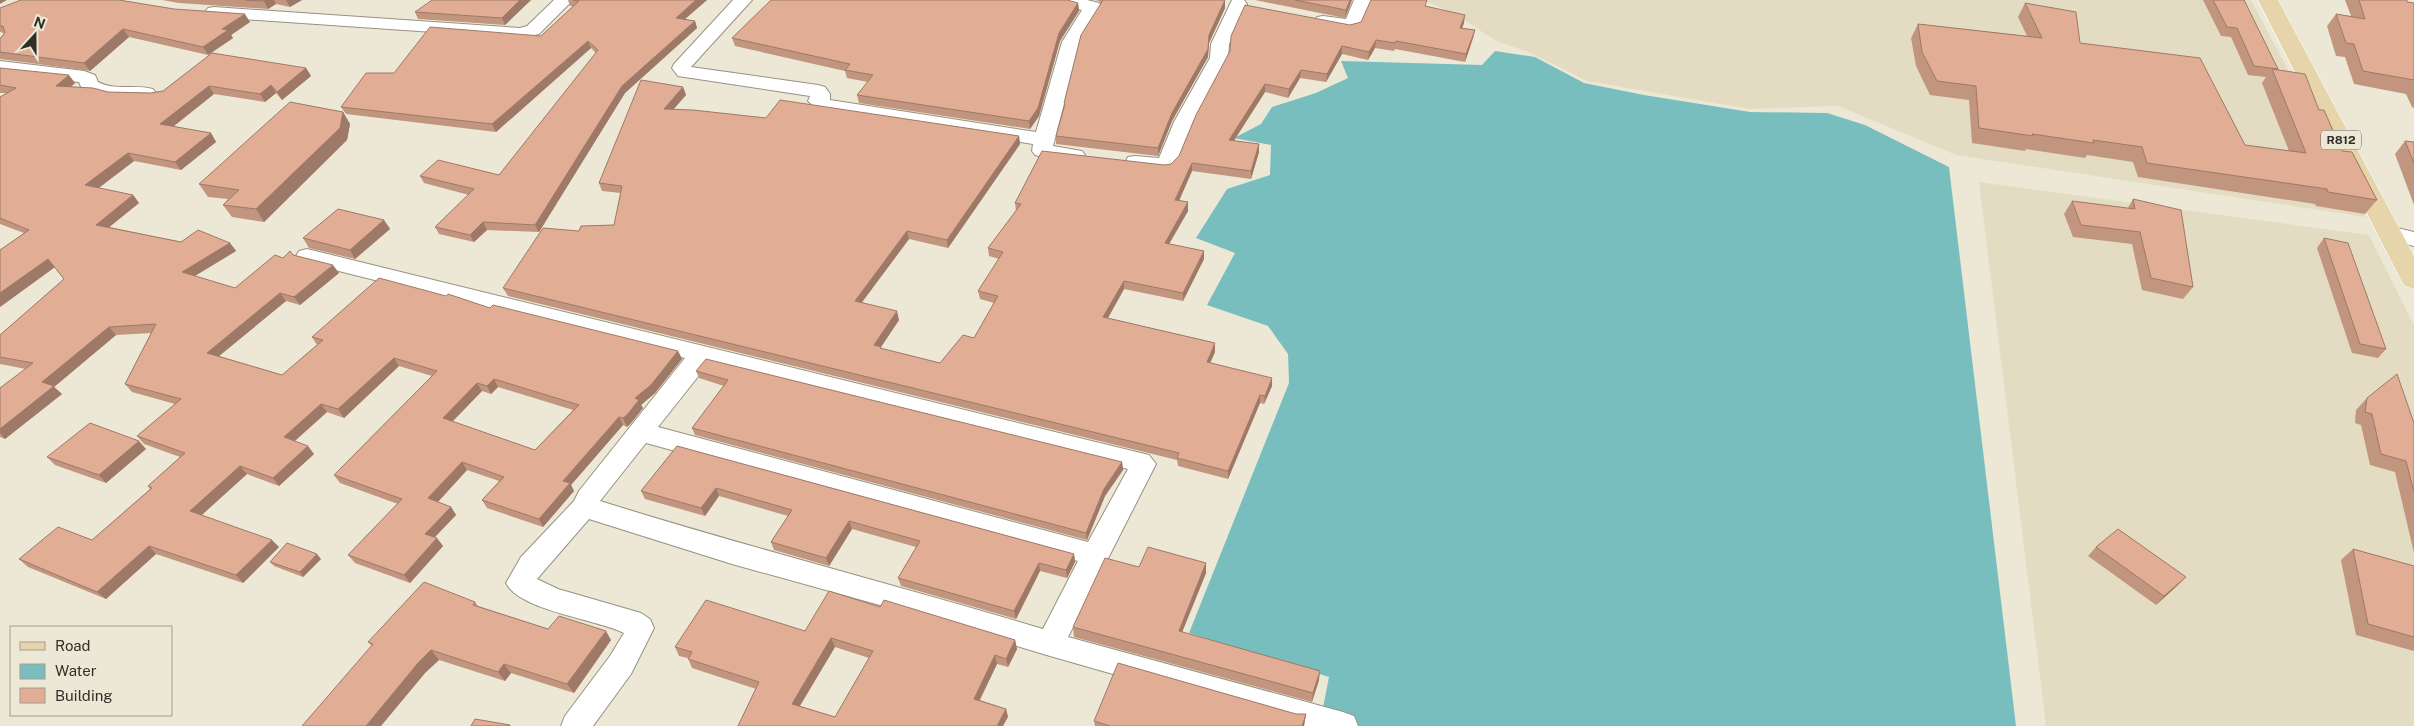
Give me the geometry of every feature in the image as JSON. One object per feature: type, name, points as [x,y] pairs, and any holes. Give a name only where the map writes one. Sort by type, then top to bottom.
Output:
[{"type":"main road","name":"R812","points":[[2268,0],[2414,280]]},
{"type":"street","points":[[197,11],[520,33],[533,30],[564,0]]},
{"type":"street","points":[[743,0],[686,61],[681,68],[685,72],[818,92],[820,94],[818,101],[824,105],[1044,139]]},
{"type":"street","points":[[1067,0],[1093,7],[1071,42],[1042,151],[1091,156]]},
{"type":"street","points":[[1118,160],[1166,165],[1184,122],[1219,58],[1220,44],[1247,6],[1218,0]]},
{"type":"street","points":[[1302,17],[1349,26],[1354,25],[1363,0]]},
{"type":"street","points":[[0,67],[84,78],[88,79],[89,86],[96,90],[125,94],[157,93]]},
{"type":"street","points":[[2389,233],[2414,239]]},
{"type":"street","points":[[307,256],[1140,462],[1143,464],[1050,644]]},
{"type":"street","points":[[576,726],[626,655],[640,628],[631,622],[526,588],[520,583],[531,565],[584,507],[588,498],[702,354]]},
{"type":"street","points":[[642,432],[1095,555]]},
{"type":"street","points":[[584,507],[732,553],[905,600],[1050,644],[1343,726]]},
{"type":"shaded area","points":[[1423,0],[2251,0],[2366,217],[1956,155],[1838,106],[1749,109],[1587,81],[1531,53],[1498,42],[1453,13]]},
{"type":"shaded area","points":[[1979,182],[2369,235],[2414,325],[2414,726],[2046,726]]},
{"type":"water","points":[[1495,51],[1535,57],[1584,83],[1644,95],[1750,112],[1827,113],[1865,125],[1949,167],[2016,726],[1351,726],[1321,718],[1329,677],[1189,633],[1289,383],[1288,354],[1268,326],[1207,305],[1235,253],[1196,238],[1227,189],[1270,175],[1271,145],[1234,138],[1261,124],[1272,107],[1316,93],[1348,78],[1341,61],[1482,65]]},
{"type":"building","points":[[21,0],[119,0],[174,9],[245,14],[222,29],[228,30],[203,47],[123,29],[84,63],[0,52],[0,38],[5,32],[3,26],[0,26],[0,8]]},
{"type":"building","points":[[432,0],[520,0],[502,18],[415,12]]},
{"type":"building","points":[[573,0],[696,0],[676,18],[695,21],[622,86],[535,225],[483,222],[470,235],[435,227],[474,189],[420,176],[438,160],[499,175],[598,50],[588,41],[492,124],[341,107],[366,73],[394,73],[430,27],[541,36],[579,1]]},
{"type":"building","points":[[771,0],[1067,0],[1078,3],[1059,33],[1038,108],[1029,121],[857,95],[873,75],[845,70],[850,64],[732,38]]},
{"type":"building","points":[[1103,0],[1225,0],[1209,35],[1208,49],[1172,113],[1158,148],[1056,136],[1081,35]]},
{"type":"building","points":[[1295,0],[1350,0],[1346,10]]},
{"type":"building","points":[[1371,0],[1427,0],[1425,6],[1465,15],[1460,28],[1475,30],[1466,54],[1396,41],[1395,43],[1376,40],[1369,52],[1342,46],[1327,74],[1301,70],[1289,89],[1265,84],[1229,140],[1259,144],[1251,171],[1192,163],[1175,200],[1188,202],[1165,243],[1204,251],[1183,293],[1124,281],[1103,317],[1215,343],[1207,362],[1272,378],[1265,396],[1260,395],[1228,471],[1177,458],[1179,453],[503,288],[543,228],[579,231],[581,226],[614,225],[622,186],[599,183],[641,80],[683,87],[664,109],[693,110],[766,118],[780,100],[1019,136],[947,240],[907,231],[855,301],[897,311],[874,345],[940,363],[963,335],[974,338],[998,296],[978,291],[1003,252],[988,248],[1021,204],[1015,203],[1042,151],[1164,165],[1171,164],[1179,156],[1196,115],[1230,51],[1231,36],[1245,5],[1350,25],[1361,22]]},
{"type":"building","points":[[2213,0],[2244,0],[2278,69],[2254,66],[2237,28],[2227,27]]},
{"type":"building","points":[[2359,0],[2407,0],[2407,2],[2414,3],[2414,80],[2363,71],[2354,44],[2346,43],[2336,14],[2365,19]]},
{"type":"building","points":[[2025,3],[2076,12],[2080,43],[2200,58],[2245,145],[2306,153],[2272,69],[2305,74],[2319,110],[2324,110],[2342,151],[2352,152],[2377,200],[2328,192],[2327,189],[2147,163],[2142,147],[2093,140],[2094,143],[2032,134],[2033,136],[1979,128],[1976,86],[1937,81],[1922,52],[1918,24],[2042,38]]},
{"type":"building","points":[[212,53],[306,68],[277,92],[271,85],[260,94],[209,86],[160,124],[211,133],[175,162],[128,153],[85,185],[133,195],[96,225],[181,242],[198,230],[230,243],[182,272],[235,288],[275,255],[283,258],[290,251],[293,255],[333,265],[294,297],[280,293],[207,353],[282,375],[323,340],[312,337],[379,278],[446,296],[448,294],[490,308],[493,305],[678,351],[651,385],[635,398],[639,400],[627,415],[623,418],[619,417],[563,481],[570,483],[539,519],[482,500],[504,477],[462,462],[428,498],[451,507],[425,534],[437,538],[404,575],[348,555],[402,499],[334,475],[437,371],[394,358],[338,409],[321,404],[284,437],[308,446],[273,478],[240,466],[190,511],[272,540],[236,575],[149,546],[97,592],[19,559],[58,527],[92,540],[152,488],[148,486],[185,453],[137,436],[181,399],[125,384],[156,324],[109,327],[42,382],[54,386],[0,429],[0,388],[33,363],[0,357],[0,335],[64,279],[48,259],[0,293],[0,250],[29,230],[0,218],[0,97],[16,88],[0,85],[0,68],[69,75],[56,86],[93,88],[108,92],[151,93],[163,91]],"holes":[[[494,379],[579,405],[535,450],[443,418],[477,383],[487,386]]]},
{"type":"building","points":[[290,102],[343,112],[340,128],[256,209],[223,205],[239,190],[199,184]]},
{"type":"building","points":[[2405,141],[2414,142],[2414,163]]},
{"type":"building","points":[[2133,199],[2181,210],[2193,287],[2151,278],[2140,232],[2081,225],[2072,201],[2135,209]]},
{"type":"building","points":[[338,209],[384,220],[350,250],[303,238]]},
{"type":"building","points":[[2324,238],[2348,243],[2386,349],[2360,344]]},
{"type":"building","points":[[706,359],[1122,462],[1104,489],[1086,533],[692,428],[728,380],[696,371]]},
{"type":"building","points":[[2397,374],[2414,423],[2414,492],[2406,461],[2381,454],[2372,414],[2365,412],[2367,398]]},
{"type":"building","points":[[90,423],[139,441],[99,475],[47,457]]},
{"type":"building","points":[[677,446],[1074,554],[1066,570],[1039,563],[1014,611],[898,578],[920,541],[849,521],[826,558],[771,542],[792,510],[716,488],[701,508],[641,491]]},
{"type":"building","points":[[2118,529],[2186,577],[2164,596],[2096,547]]},
{"type":"building","points":[[287,543],[317,554],[300,572],[270,562]]},
{"type":"building","points":[[1148,547],[1206,563],[1179,631],[1320,671],[1313,693],[1073,627],[1105,558],[1139,567]]},
{"type":"building","points":[[2353,549],[2414,566],[2414,637],[2368,624]]},
{"type":"building","points":[[424,582],[475,602],[473,605],[548,629],[559,616],[606,631],[567,684],[504,664],[498,672],[431,650],[366,726],[302,726],[373,644],[368,642]]},
{"type":"building","points":[[829,591],[880,607],[884,600],[1015,640],[1006,659],[995,655],[974,699],[1006,709],[997,726],[738,726],[759,682],[688,659],[692,652],[675,647],[706,600],[805,631]],"holes":[[[831,638],[873,651],[835,717],[792,704]]]},
{"type":"building","points":[[1118,663],[1296,714],[1306,714],[1302,726],[1110,726],[1094,721]]},
{"type":"building","points":[[475,719],[510,725],[510,726],[471,726]]}]
